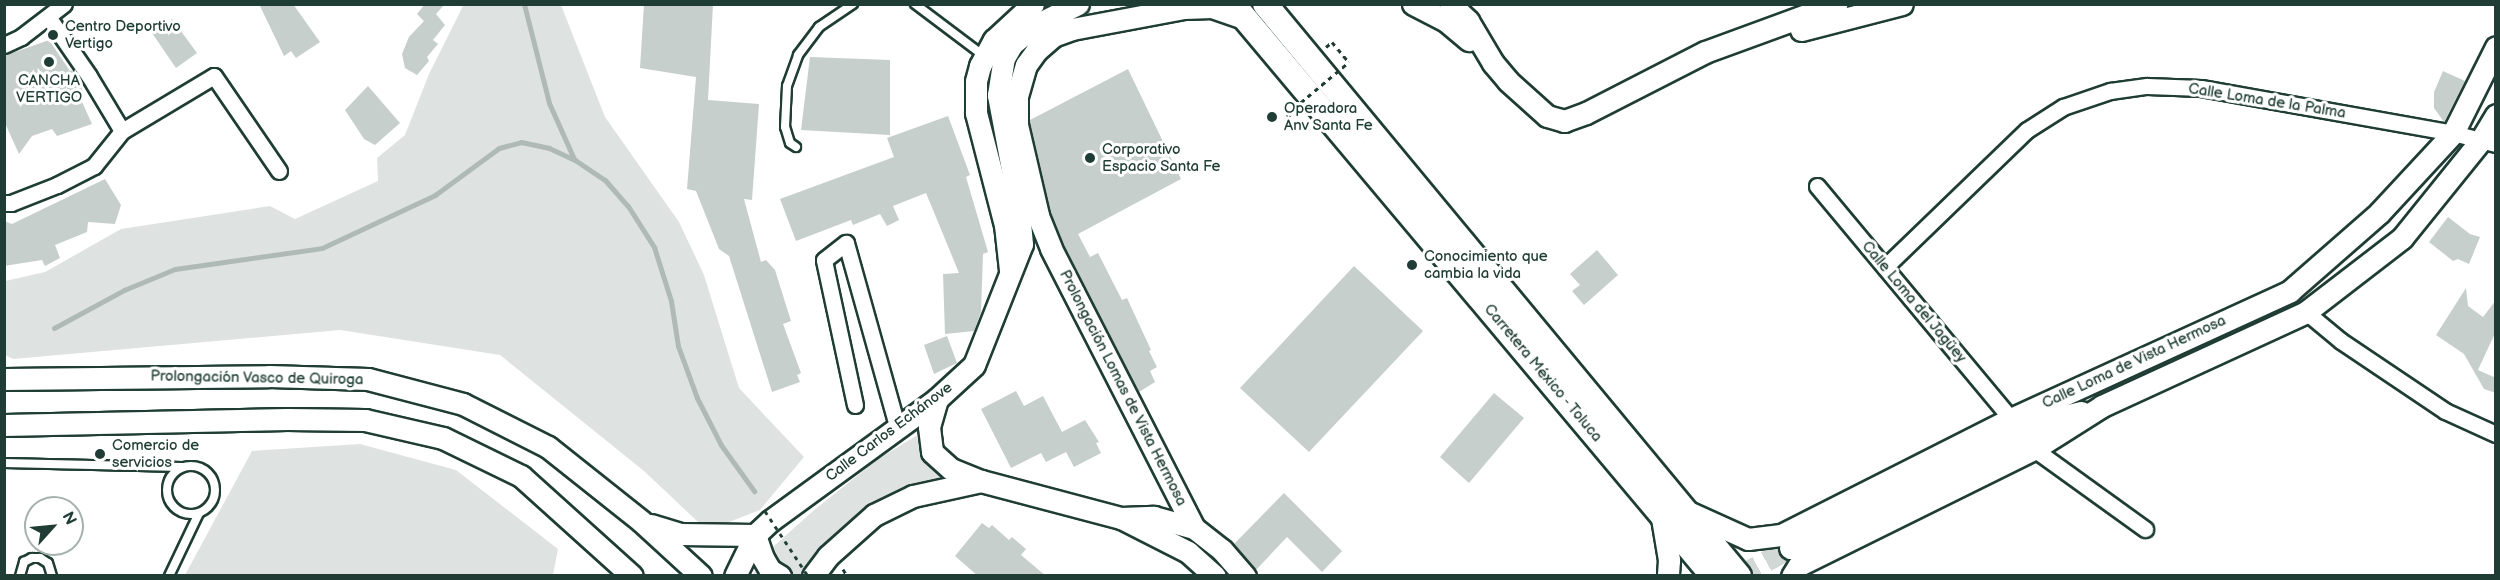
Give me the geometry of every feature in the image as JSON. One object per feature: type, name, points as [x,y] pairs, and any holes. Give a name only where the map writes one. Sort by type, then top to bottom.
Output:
[{"type":"main road","name":"Carretera México - Toluca","points":[[1264,4],[1739,576]]},
{"type":"main road","name":"Carretera México - Toluca","points":[[1239,12],[1713,576]]},
{"type":"street","points":[[4,45],[21,38],[64,4]]},
{"type":"street","points":[[1011,276],[1022,243],[1018,201],[998,95],[1004,58],[1012,44],[1034,26],[1078,4]]},
{"type":"street","points":[[1413,4],[1446,21],[1493,63],[1533,106],[1547,116],[1564,121],[1586,113],[1705,52],[1836,4]]},
{"type":"street","points":[[1450,4],[1468,21],[1493,63]]},
{"type":"street","points":[[1756,34],[1804,29],[1902,4]]},
{"type":"street","name":"Calle Carlos Echánove","points":[[735,576],[755,535],[786,508],[937,399],[974,365],[1011,276],[1005,225],[976,113],[976,81],[994,40],[1033,6]]},
{"type":"street","points":[[1155,9],[1212,7],[1239,12]]},
{"type":"street","name":"Prolongación Lomas de Vista Hermosa","points":[[1155,9],[1072,29],[1053,36],[1037,50],[1026,65],[1017,96],[1017,125],[1038,215],[1051,248],[1194,528]]},
{"type":"street","points":[[49,18],[89,76],[122,131]]},
{"type":"street","name":"Calle Loma de Vista Hermosa","points":[[1790,556],[2011,419],[2290,291],[2379,213],[2453,133],[2496,47]]},
{"type":"street","points":[[4,203],[57,185],[94,166],[122,131],[214,76],[279,171]]},
{"type":"street","name":"Calle Loma de la Palma","points":[[1885,267],[2027,130],[2063,107],[2110,91],[2146,86],[2201,88],[2453,133],[2488,142]]},
{"type":"street","name":"Calle Loma de Vista Hermosa","points":[[1686,511],[1790,556],[2034,449],[2102,406],[2306,312],[2402,238],[2488,142],[2496,115]]},
{"type":"street","name":"Calle Loma del Jagüey","points":[[1817,186],[2011,419]]},
{"type":"street","points":[[855,405],[824,260],[846,243],[898,429]]},
{"type":"street","points":[[2306,312],[2341,341],[2445,411],[2496,434]]},
{"type":"street","name":"Prolongación Vasco de Quiroga","points":[[4,379],[269,375],[368,379],[463,404],[548,447],[641,521],[701,576]]},
{"type":"street","points":[[937,399],[929,427],[932,452],[951,469],[981,481]]},
{"type":"street","points":[[1790,556],[2053,419],[2102,406]]},
{"type":"street","points":[[4,425],[287,419],[365,420],[443,438],[521,476],[632,576]]},
{"type":"street","points":[[2034,449],[2145,529]]},
{"type":"street","name":"Prolongación Lomas de Vista Hermosa","points":[[811,576],[825,566],[874,515],[913,496],[981,481],[1121,518],[1154,517],[1194,528],[1222,550],[1245,576]]},
{"type":"street","points":[[1660,512],[1669,561],[1668,576]]},
{"type":"street","points":[[1121,518],[1188,552],[1215,576]]},
{"type":"street","points":[[641,521],[680,534],[755,535],[770,570],[780,576]]},
{"type":"lane","points":[[796,147],[790,143],[785,127],[787,86],[798,55],[819,27],[853,4]]},
{"type":"lane","points":[[915,4],[985,57]]},
{"type":"lane","points":[[4,463],[201,468],[214,482],[213,501],[199,513],[169,576]]},
{"type":"lane","points":[[182,467],[168,480],[168,499],[180,513],[199,513]]},
{"type":"lane","points":[[20,576],[24,562],[32,558],[40,558],[48,563],[52,576]]},
{"type":"path","points":[[1287,114],[1349,62],[1332,42],[1326,47],[1333,56]]},
{"type":"path","points":[[765,512],[811,576]]},
{"type":"shaded area","points":[[464,4],[561,5],[605,117],[679,222],[704,275],[739,388],[804,457],[760,510],[724,524],[699,523],[644,471],[500,355],[340,330],[13,359],[5,355],[5,281],[45,272],[121,229],[270,206],[295,219],[378,181],[377,158],[405,135],[429,74]]},
{"type":"shaded area","points":[[921,433],[940,478],[815,558],[801,575],[752,576],[774,546],[813,511],[878,459]]},
{"type":"shaded area","points":[[360,444],[456,470],[558,549],[553,575],[185,575],[252,451]]},
{"type":"building","points":[[259,4],[293,4],[320,42],[296,58],[291,51],[284,56]]},
{"type":"building","points":[[425,4],[445,4],[436,14],[445,25],[433,40],[438,44],[427,57],[429,61],[417,75],[405,68],[402,54],[409,37],[424,21],[417,14]]},
{"type":"building","points":[[644,4],[713,4],[708,100],[759,104],[752,200],[744,199],[761,262],[766,260],[775,270],[791,321],[783,324],[801,373],[797,375],[800,382],[772,392],[729,256],[719,249],[696,191],[687,189],[696,77],[640,68]]},
{"type":"building","points":[[172,19],[197,53],[176,68],[152,33]]},
{"type":"building","points":[[49,40],[70,71],[72,70],[83,91],[78,93],[92,124],[57,136],[52,129],[32,136],[19,154],[4,121],[4,56]]},
{"type":"building","points":[[810,57],[890,60],[890,135],[801,130]]},
{"type":"building","name":"Corporativo Espacio Santa Fe","points":[[1128,69],[1181,179],[1078,234],[1090,257],[1098,253],[1122,300],[1127,298],[1151,350],[1149,351],[1157,367],[1150,371],[1155,382],[1139,392],[1063,243],[1050,211],[1030,124],[1030,120]]},
{"type":"building","points":[[2443,71],[2465,81],[2444,122],[2434,108],[2434,92]]},
{"type":"building","points":[[368,86],[400,123],[375,145],[364,139],[345,110]]},
{"type":"building","points":[[948,116],[970,175],[966,177],[988,252],[983,254],[981,312],[974,331],[945,334],[943,274],[959,273],[926,193],[893,206],[899,220],[887,226],[880,214],[853,225],[851,220],[796,241],[780,199],[894,157],[887,138]]},
{"type":"building","points":[[105,179],[121,205],[115,224],[88,222],[87,232],[55,245],[60,258],[45,266],[42,260],[4,266],[4,221],[12,224]]},
{"type":"building","points":[[2448,217],[2470,234],[2480,237],[2469,264],[2458,259],[2453,261],[2429,242]]},
{"type":"building","points":[[1597,250],[1618,275],[1584,305],[1572,291],[1580,285],[1570,274]]},
{"type":"building","points":[[1354,266],[1423,331],[1309,452],[1240,388]]},
{"type":"building","points":[[2466,288],[2468,306],[2483,317],[2496,300],[2496,331],[2478,370],[2496,378],[2496,393],[2484,389],[2464,354],[2436,335]]},
{"type":"building","points":[[947,336],[957,363],[934,374],[924,345]]},
{"type":"building","points":[[1016,391],[1024,406],[1043,396],[1062,432],[1085,420],[1099,442],[1096,443],[1101,453],[1074,467],[1066,452],[1046,462],[1041,453],[1011,468],[981,409]]},
{"type":"building","points":[[1494,393],[1524,418],[1469,483],[1440,457]]},
{"type":"building","points":[[1284,493],[1342,551],[1322,572],[1287,537],[1256,570],[1234,544]]},
{"type":"building","points":[[982,523],[989,528],[992,525],[1009,540],[1012,537],[1026,549],[1021,555],[1046,576],[978,576],[955,556]]},
{"type":"waterway","points":[[524,4],[549,103],[574,159]]},
{"type":"waterway","points":[[54,328],[124,290],[175,269],[322,248],[435,195],[499,148],[521,142],[549,148],[575,160],[605,180],[628,206],[654,247],[671,301],[678,346],[697,398],[721,445],[754,491]]},
{"type":"tunnel","points":[[1739,576],[1790,548]]},
{"type":"place","name":"Centro Deportivo Vertigo","points":[[53,35]]},
{"type":"place","name":"CANCHA VERTIGO","points":[[49,62]]},
{"type":"place","name":"Operadora Anv Santa Fe","points":[[1272,117]]},
{"type":"place","name":"Corporativo Espacio Santa Fe","points":[[1090,158]]},
{"type":"place","name":"Conocimiento que cambia la vida","points":[[1412,265]]},
{"type":"place","name":"Comercio de servicios","points":[[100,454]]}]
